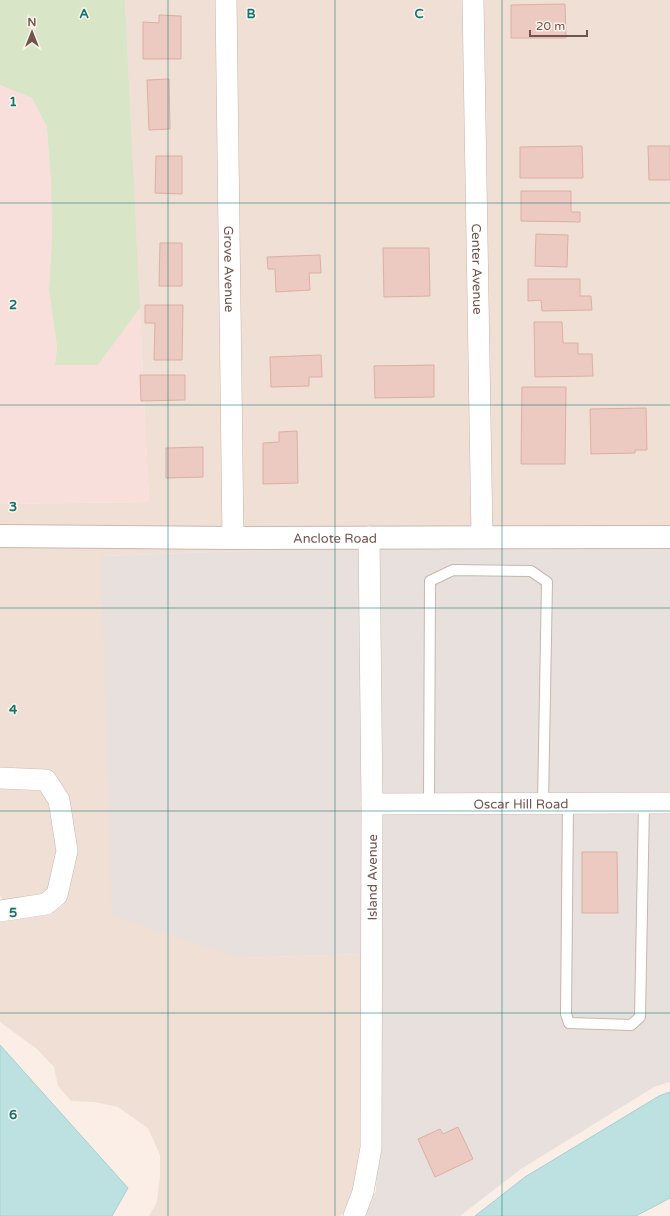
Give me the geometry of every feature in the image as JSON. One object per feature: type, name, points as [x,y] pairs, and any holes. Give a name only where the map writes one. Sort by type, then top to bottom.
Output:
[{"type":"street","name":"Grove Avenue","points":[[226,0],[233,538]]},
{"type":"street","name":"Center Avenue","points":[[472,0],[482,537]]},
{"type":"street","name":"Anclote Road","points":[[0,536],[233,538],[670,537]]},
{"type":"street","name":"Island Avenue","points":[[354,1216],[363,1192],[371,1148],[372,804],[369,537]]},
{"type":"street","points":[[0,778],[46,780],[59,800],[67,851],[58,896],[46,904],[0,911]]},
{"type":"street","name":"Oscar Hill Road","points":[[372,804],[670,803]]},
{"type":"lane","points":[[429,804],[430,582],[454,570],[531,571],[547,582],[543,803]]},
{"type":"lane","points":[[568,803],[566,1014],[569,1023],[631,1024],[640,1017],[644,803]]},
{"type":"shaded area","points":[[125,0],[217,0],[223,527],[0,525],[0,504],[149,502]]},
{"type":"shaded area","points":[[236,0],[463,0],[472,526],[243,527]]},
{"type":"shaded area","points":[[482,0],[670,0],[670,526],[492,526]]},
{"type":"shaded area","points":[[0,85],[32,98],[47,127],[51,183],[52,235],[49,291],[57,347],[55,365],[98,365],[140,308],[149,502],[0,504]]},
{"type":"shaded area","points":[[0,547],[326,548],[101,556],[241,958],[362,954],[361,1147],[354,1189],[344,1213],[340,1216],[149,1216],[157,1202],[160,1176],[160,1155],[148,1128],[118,1107],[95,1102],[71,1101],[58,1086],[54,1067],[37,1049],[0,1022],[0,922],[51,914],[63,905],[67,898],[76,853],[54,773],[46,769],[0,767]]},
{"type":"shaded area","points":[[360,548],[362,954],[241,958],[112,916],[101,556]]},
{"type":"shaded area","points":[[379,548],[670,548],[670,792],[382,793]]},
{"type":"shaded area","points":[[0,789],[41,791],[49,804],[57,851],[49,889],[42,894],[3,900],[0,895]]},
{"type":"shaded area","points":[[670,814],[670,1082],[654,1087],[521,1169],[460,1216],[364,1216],[373,1194],[376,1192],[382,815]]},
{"type":"green space","points":[[0,0],[125,0],[140,308],[98,365],[55,365],[57,347],[49,291],[52,235],[51,183],[47,127],[32,98],[0,85]]},
{"type":"water","points":[[0,1045],[128,1188],[112,1216],[0,1216]]},
{"type":"water","points":[[670,1092],[670,1198],[636,1216],[475,1216],[525,1177],[659,1096]]},
{"type":"building","points":[[565,4],[566,38],[511,38],[511,5]]},
{"type":"building","points":[[159,15],[181,16],[181,59],[143,59],[143,22],[159,23]]},
{"type":"building","points":[[169,79],[170,129],[149,130],[147,80]]},
{"type":"building","points":[[582,146],[583,178],[520,178],[520,147]]},
{"type":"building","points":[[648,146],[670,146],[670,180],[649,180]]},
{"type":"building","points":[[156,156],[182,156],[182,194],[155,193]]},
{"type":"building","points":[[521,191],[571,191],[571,212],[580,212],[580,222],[521,221]]},
{"type":"building","points":[[536,234],[568,235],[567,267],[535,266]]},
{"type":"building","points":[[160,243],[182,243],[182,286],[159,286]]},
{"type":"building","points":[[383,248],[429,248],[430,296],[384,297]]},
{"type":"building","points":[[320,255],[321,273],[309,273],[310,290],[276,292],[275,269],[268,269],[267,257]]},
{"type":"building","points":[[528,279],[580,279],[580,296],[591,296],[592,310],[542,311],[541,300],[528,301]]},
{"type":"building","points":[[145,305],[183,305],[182,360],[154,360],[155,323],[145,323]]},
{"type":"building","points":[[534,322],[562,322],[563,343],[578,343],[578,354],[592,354],[593,376],[535,377]]},
{"type":"building","points":[[321,355],[322,377],[309,377],[309,386],[271,387],[270,357]]},
{"type":"building","points":[[434,365],[434,397],[375,398],[374,366]]},
{"type":"building","points":[[140,375],[185,375],[185,400],[141,401]]},
{"type":"building","points":[[522,387],[566,387],[565,464],[521,464]]},
{"type":"building","points":[[646,408],[647,450],[635,450],[635,453],[591,454],[590,409]]},
{"type":"building","points":[[297,431],[298,483],[263,484],[263,443],[279,442],[279,432]]},
{"type":"building","points":[[203,447],[203,477],[166,478],[166,448]]},
{"type":"building","points":[[582,852],[617,852],[618,913],[582,913]]},
{"type":"building","points":[[458,1127],[473,1159],[435,1177],[418,1139],[440,1129],[443,1134]]}]
